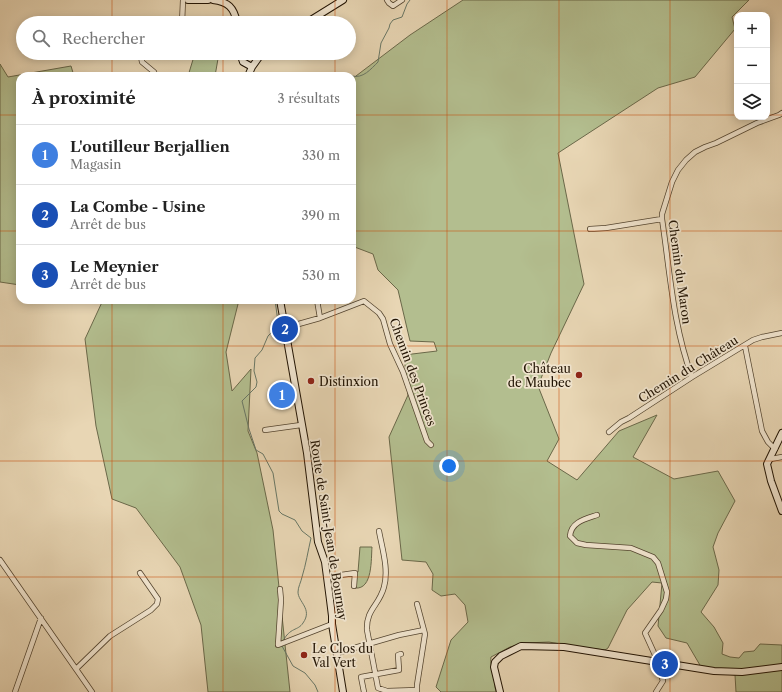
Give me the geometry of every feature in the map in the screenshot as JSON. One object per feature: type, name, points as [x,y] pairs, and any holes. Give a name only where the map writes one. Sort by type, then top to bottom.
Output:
[{"type":"street","points":[[182,16],[183,0]]},
{"type":"street","points":[[188,0],[208,0]]},
{"type":"street","points":[[213,0],[226,2],[230,6],[235,16]]},
{"type":"street","points":[[317,16],[343,0]]},
{"type":"street","points":[[387,0],[393,6],[402,0]]},
{"type":"street","points":[[142,60],[154,72]]},
{"type":"street","points":[[242,60],[243,62],[252,67]]},
{"type":"street","points":[[250,72],[257,60]]},
{"type":"street","name":"Chemin du Maron","points":[[692,377],[680,341],[672,297],[662,219],[662,214],[672,182],[678,170],[695,152],[782,113]]},
{"type":"street","points":[[590,229],[606,228],[662,219]]},
{"type":"street","name":"Chemin des Princes","points":[[356,303],[364,300],[379,313],[383,319],[427,441],[431,445]]},
{"type":"street","name":"Route de Saint-Jean de Bournay","points":[[281,304],[307,453],[318,542],[327,578],[332,624],[343,692]]},
{"type":"street","points":[[318,304],[320,318]]},
{"type":"street","name":"Chemin des Princes","points":[[284,326],[320,318],[354,304]]},
{"type":"street","name":"Chemin du Château","points":[[609,432],[621,422],[692,377],[762,336],[782,333]]},
{"type":"street","points":[[745,346],[762,431],[768,442],[775,449]]},
{"type":"street","points":[[265,430],[301,425]]},
{"type":"street","points":[[782,433],[771,459],[767,464],[771,481],[782,511]]},
{"type":"street","points":[[771,459],[782,457]]},
{"type":"street","points":[[597,515],[574,525],[570,536],[574,541],[586,545],[631,548],[653,556],[658,563],[667,592],[666,599],[661,610],[645,633],[658,663],[663,681],[656,692]]},
{"type":"street","points":[[379,531],[385,563],[386,578],[379,600],[369,614],[366,622],[378,688],[387,691],[417,691],[425,634],[417,604]]},
{"type":"street","points":[[0,560],[92,692]]},
{"type":"street","points":[[76,669],[110,636],[151,610],[157,604],[158,599],[140,573]]},
{"type":"street","points":[[327,578],[355,574],[354,586]]},
{"type":"street","points":[[280,589],[281,600],[278,645],[332,624]]},
{"type":"street","points":[[15,692],[41,618]]},
{"type":"street","points":[[337,652],[399,635],[424,630]]},
{"type":"street","points":[[500,692],[494,667],[495,662],[501,656],[521,646],[564,647],[714,671],[730,672],[782,667]]},
{"type":"street","points":[[364,692],[362,677],[399,670],[398,655],[401,654]]},
{"type":"green space","points":[[463,0],[749,0],[737,12],[734,12],[732,17],[734,30],[695,77],[658,88],[558,153],[584,284],[551,353],[538,386],[559,439],[547,461],[577,480],[619,431],[657,415],[633,457],[674,479],[718,471],[735,501],[718,533],[713,547],[719,570],[718,585],[701,612],[714,627],[723,643],[722,654],[739,658],[744,652],[754,651],[760,644],[782,645],[782,692],[736,692],[735,675],[704,672],[687,643],[666,638],[658,626],[662,583],[652,582],[627,610],[608,648],[605,650],[549,642],[525,643],[510,647],[491,657],[496,692],[441,692],[436,687],[451,640],[468,622],[465,605],[455,594],[441,596],[432,590],[433,574],[426,562],[402,560],[389,437],[408,395],[404,355],[437,351],[434,342],[410,341],[398,290],[378,270],[373,254],[356,248],[356,76],[410,35]]},
{"type":"green space","points":[[193,60],[218,60],[216,72],[189,72]]},
{"type":"green space","points":[[0,64],[8,77],[16,76],[16,284],[0,282]]},
{"type":"green space","points":[[71,66],[73,72],[37,72]]},
{"type":"green space","points":[[101,304],[238,304],[226,352],[232,391],[251,369],[248,431],[257,453],[273,530],[290,692],[208,692],[201,625],[180,567],[136,508],[112,499],[96,426],[85,339]]},
{"type":"green space","points":[[360,547],[372,547],[371,565],[368,579],[365,584],[361,587],[355,588],[356,572],[358,572]]},
{"type":"waterway","points":[[356,77],[363,75],[378,62],[381,43],[390,24],[393,20],[402,17],[410,0]]},
{"type":"waterway","points":[[276,304],[278,322],[275,329],[268,336],[262,350],[255,358],[254,371],[257,382],[256,387],[242,401],[256,450],[263,454],[273,473],[279,511],[295,520],[302,531],[311,538],[305,567],[298,588],[299,596],[306,610],[306,618],[299,627],[288,633],[283,641]]},
{"type":"waterway","points":[[282,646],[293,666],[305,673],[315,685],[318,692]]},
{"type":"place","name":"La Combe - Usine","points":[[285,329]]},
{"type":"place","name":"Château de Maubec","points":[[579,375]]},
{"type":"place","name":"Distinxion","points":[[311,381]]},
{"type":"place","name":"L'outilleur Berjallien","points":[[282,395]]},
{"type":"place","name":"Le Clos du Val Vert","points":[[304,655]]},
{"type":"place","name":"Le Meynier","points":[[665,664]]}]
